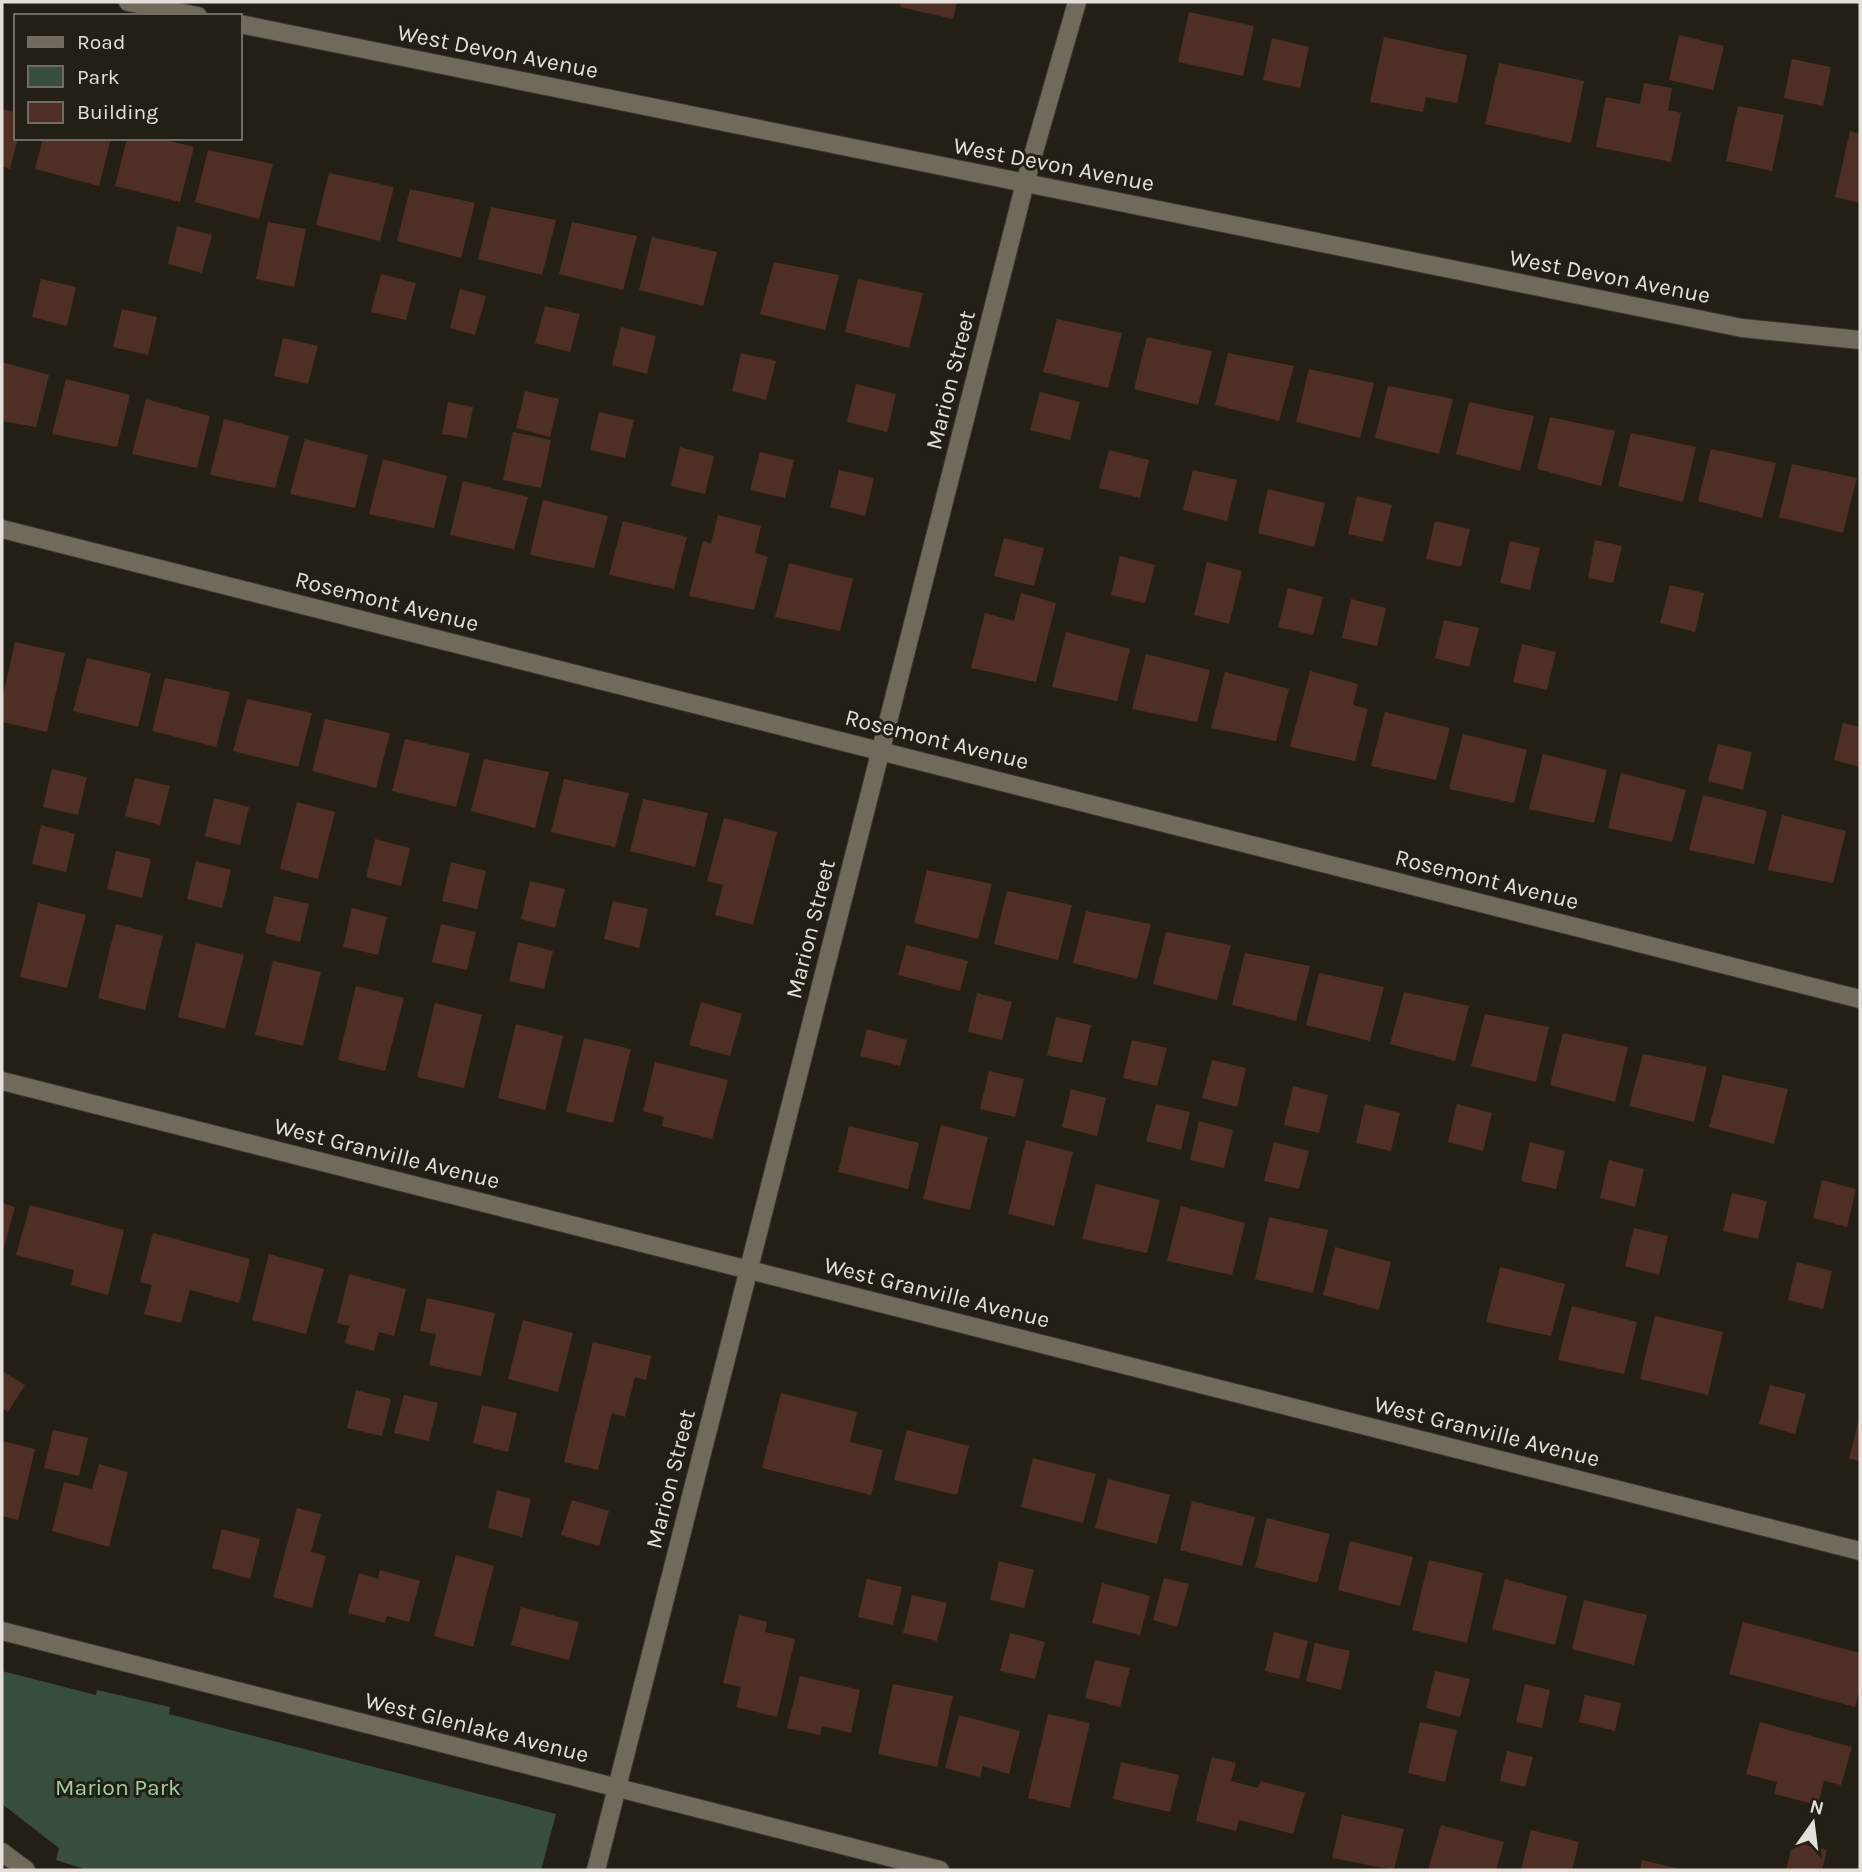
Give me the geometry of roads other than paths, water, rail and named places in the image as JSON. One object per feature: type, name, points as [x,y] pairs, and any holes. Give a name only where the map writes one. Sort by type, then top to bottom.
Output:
[{"type":"street","points":[[128,2],[188,14]]},
{"type":"street","name":"Marion Street","points":[[596,1870],[1026,183],[1077,2]]},
{"type":"street","name":"West Devon Avenue","points":[[242,24],[1742,328],[1860,340]]},
{"type":"street","name":"Rosemont Avenue","points":[[2,528],[1860,999]]},
{"type":"street","name":"West Granville Avenue","points":[[2,1081],[1860,1551]]},
{"type":"street","name":"West Glenlake Avenue","points":[[2,1631],[940,1870]]},
{"type":"street","points":[[2,1852],[26,1870]]},
{"type":"park label","name":"Marion Park","points":[[118,1787]]}]
